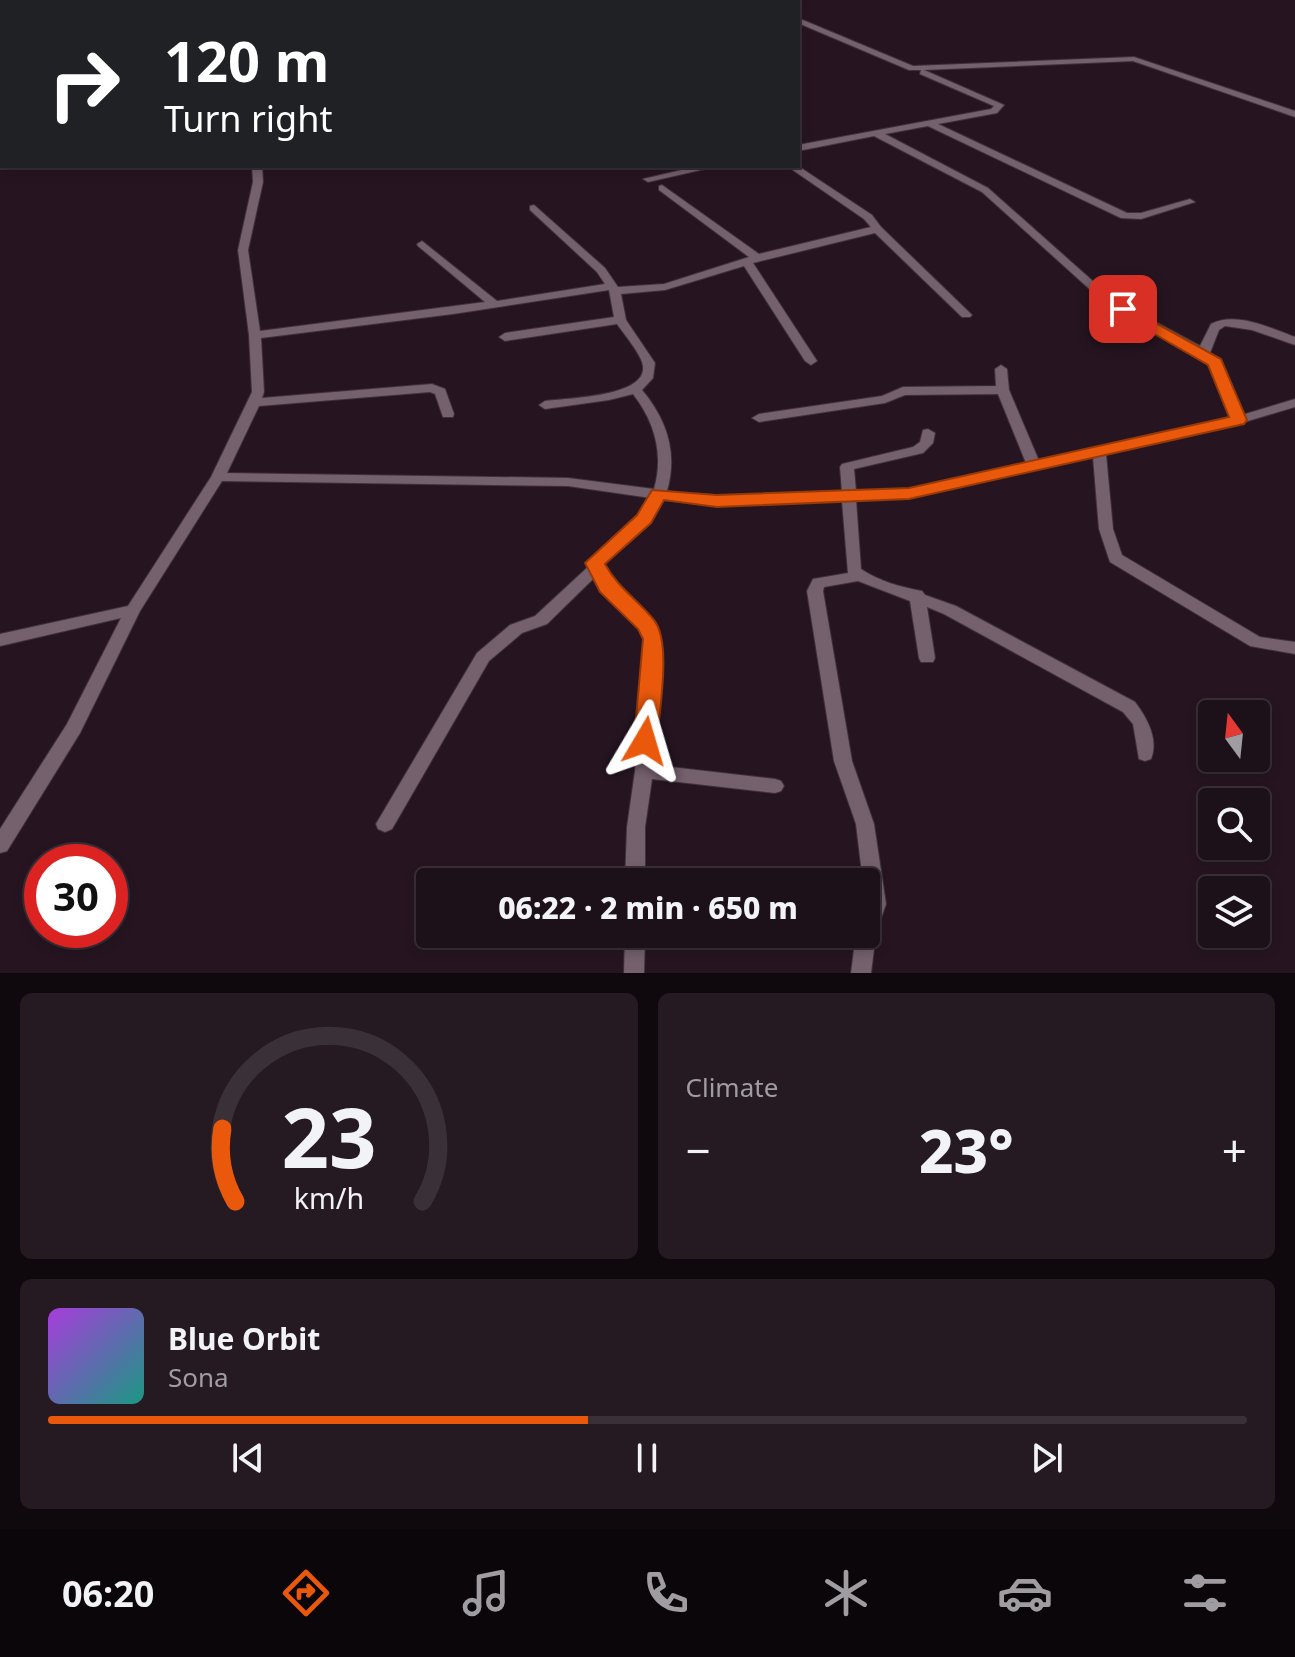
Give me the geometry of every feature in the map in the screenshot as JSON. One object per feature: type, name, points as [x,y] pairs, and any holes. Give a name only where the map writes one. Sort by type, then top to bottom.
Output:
[{"type":"street","points":[[800,21],[1000,105],[994,111],[800,148]]},
{"type":"street","points":[[919,70],[1134,59],[1295,114]]},
{"type":"street","points":[[928,123],[1125,216],[1141,216],[1190,202]]},
{"type":"street","points":[[875,133],[985,190],[1109,301],[1204,353],[1220,371],[1238,420]]},
{"type":"street","points":[[0,845],[74,728],[133,610],[218,477],[254,403],[258,392],[255,335],[243,250],[258,182],[257,168]]},
{"type":"street","points":[[648,179],[703,168]]},
{"type":"street","points":[[795,168],[868,217],[966,315]]},
{"type":"street","points":[[662,188],[753,261],[811,361]]},
{"type":"street","points":[[534,208],[601,270],[613,288],[620,320],[649,363],[648,378],[635,389],[545,405]]},
{"type":"street","points":[[255,335],[613,288],[665,287],[877,229]]},
{"type":"street","points":[[422,244],[494,304]]},
{"type":"street","points":[[505,337],[620,320]]},
{"type":"street","points":[[1204,353],[1215,326],[1220,323],[1243,325],[1295,341]]},
{"type":"street","points":[[1001,369],[1003,390],[1034,466]]},
{"type":"street","points":[[254,403],[432,388],[441,392],[448,414]]},
{"type":"street","points":[[635,389],[652,411],[666,445],[666,467],[651,511],[595,563],[607,587],[647,625],[653,639],[644,771],[636,827],[635,868]]},
{"type":"street","points":[[759,418],[885,399],[903,391],[1003,390]]},
{"type":"street","points":[[218,477],[568,482],[717,501],[909,494],[1238,420],[1295,403]]},
{"type":"street","points":[[859,576],[854,571],[847,470],[850,464],[918,450],[926,443],[928,433]]},
{"type":"street","points":[[1099,451],[1106,529],[1115,558],[1256,642],[1295,648]]},
{"type":"street","points":[[385,824],[483,657],[516,629],[541,620],[596,568]]},
{"type":"street","points":[[871,868],[865,824],[843,761],[815,591],[818,583],[824,580],[859,576],[917,595],[1129,707],[1141,723],[1145,754]]},
{"type":"street","points":[[917,595],[927,658]]},
{"type":"street","points":[[0,640],[133,610]]},
{"type":"street","points":[[644,771],[775,786]]},
{"type":"street","points":[[634,973],[635,948]]},
{"type":"street","points":[[861,973],[864,948]]},
{"type":"route","points":[[645,741],[654,667],[653,639],[647,625],[607,587],[595,563],[651,511],[658,494],[717,501],[909,494],[1238,420],[1215,363],[1204,353],[1123,309]]}]
